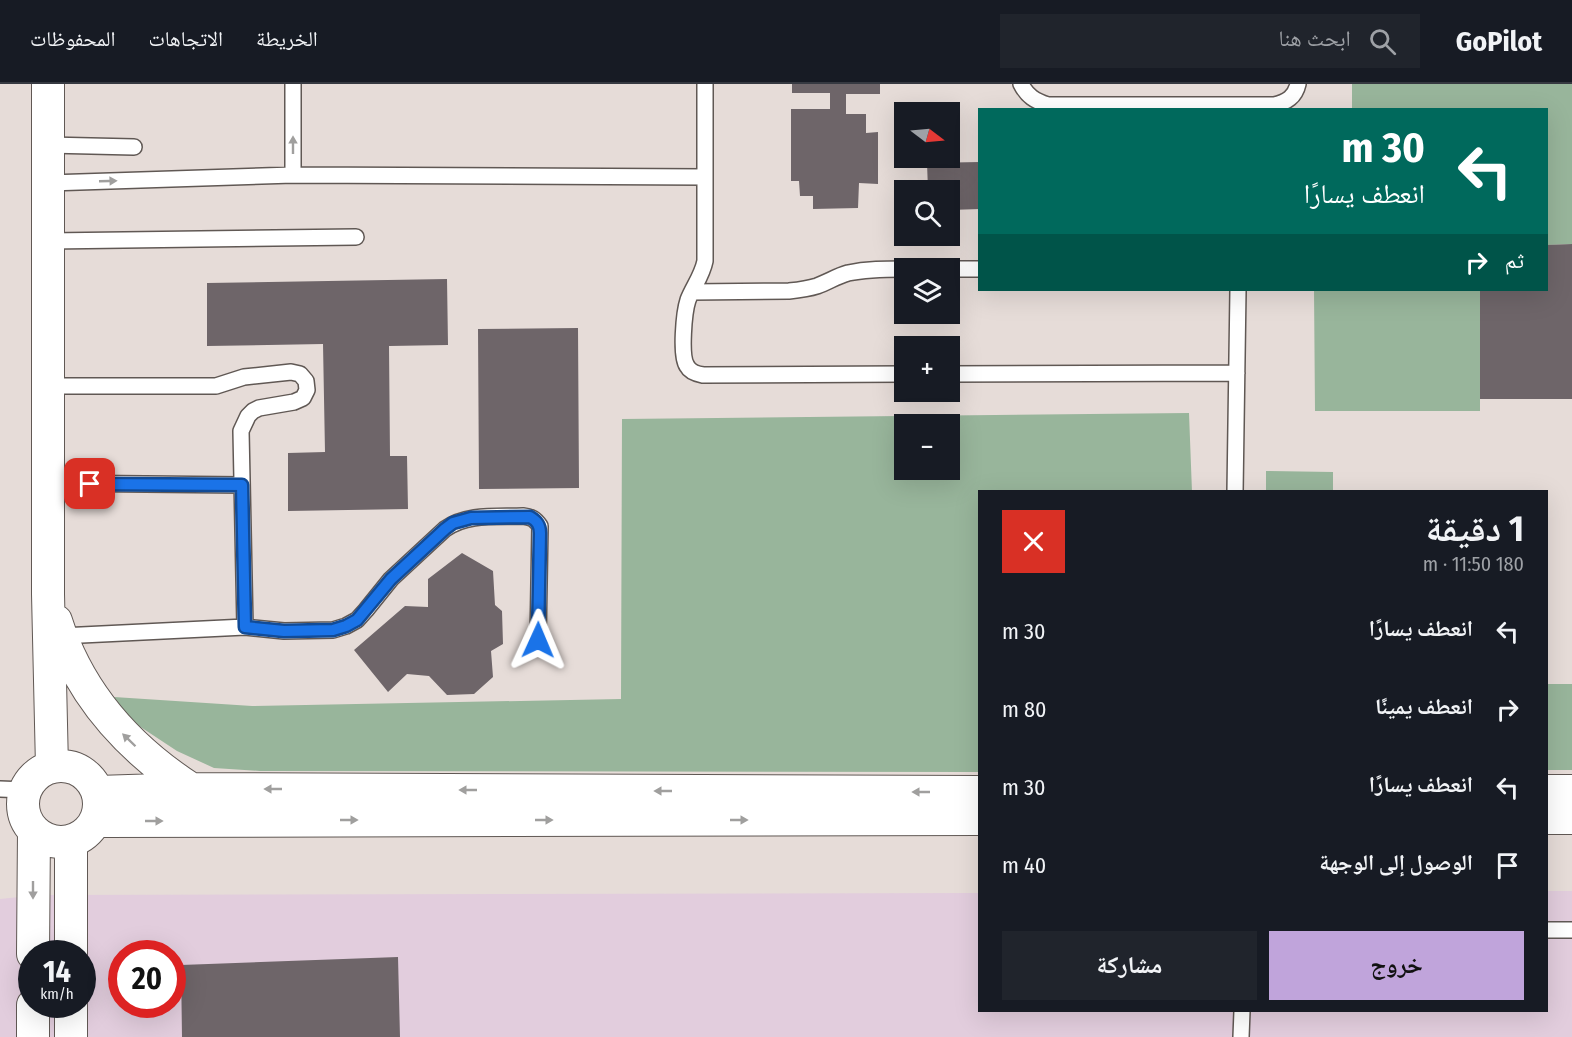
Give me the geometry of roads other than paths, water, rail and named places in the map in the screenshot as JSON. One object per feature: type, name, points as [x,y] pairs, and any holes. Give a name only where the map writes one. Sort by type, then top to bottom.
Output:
[{"type":"street","points":[[48,84],[48,594],[52,767]]},
{"type":"street","points":[[48,594],[61,636],[87,688],[114,724],[144,755],[192,789]]},
{"type":"street","points":[[66,766],[79,770],[91,779],[97,806],[86,834],[71,842],[57,843],[44,839],[34,831],[25,819],[22,805],[13,789],[32,780],[40,771],[52,767],[66,766]]},
{"type":"street","points":[[97,806],[192,789],[978,792]]},
{"type":"street","points":[[1548,791],[1572,791]]},
{"type":"street","points":[[97,806],[978,819]]},
{"type":"street","points":[[1548,818],[1572,818]]},
{"type":"street","points":[[33,940],[34,831]]},
{"type":"street","points":[[71,842],[71,940]]},
{"type":"street","points":[[33,1018],[33,1037]]},
{"type":"street","points":[[71,1018],[71,1037]]},
{"type":"lane","points":[[293,84],[293,175]]},
{"type":"lane","points":[[705,84],[705,261],[688,300],[684,318],[686,365],[696,374],[703,375],[894,374]]},
{"type":"lane","points":[[1022,84],[1025,92],[1035,100],[1048,105],[1242,107],[1284,103],[1293,97],[1298,84]]},
{"type":"lane","points":[[48,145],[134,147]]},
{"type":"lane","points":[[49,183],[293,175],[705,177]]},
{"type":"lane","points":[[49,241],[356,237]]},
{"type":"lane","points":[[692,292],[796,290],[860,271],[894,269]]},
{"type":"lane","points":[[960,269],[978,269]]},
{"type":"lane","points":[[1235,490],[1238,291]]},
{"type":"lane","points":[[49,386],[216,386],[253,375],[291,372],[300,374],[306,381],[307,390],[303,398],[294,402],[259,408],[253,411],[244,423],[241,438],[245,627]]},
{"type":"lane","points":[[960,374],[1237,373]]},
{"type":"lane","points":[[48,483],[242,485]]},
{"type":"lane","points":[[61,636],[245,627],[284,631],[333,630],[357,620],[391,579],[453,523],[471,518],[523,516],[536,520],[540,526],[538,640]]},
{"type":"lane","points":[[1548,930],[1572,930]]},
{"type":"lane","points":[[1241,1037],[1242,1012]]}]
